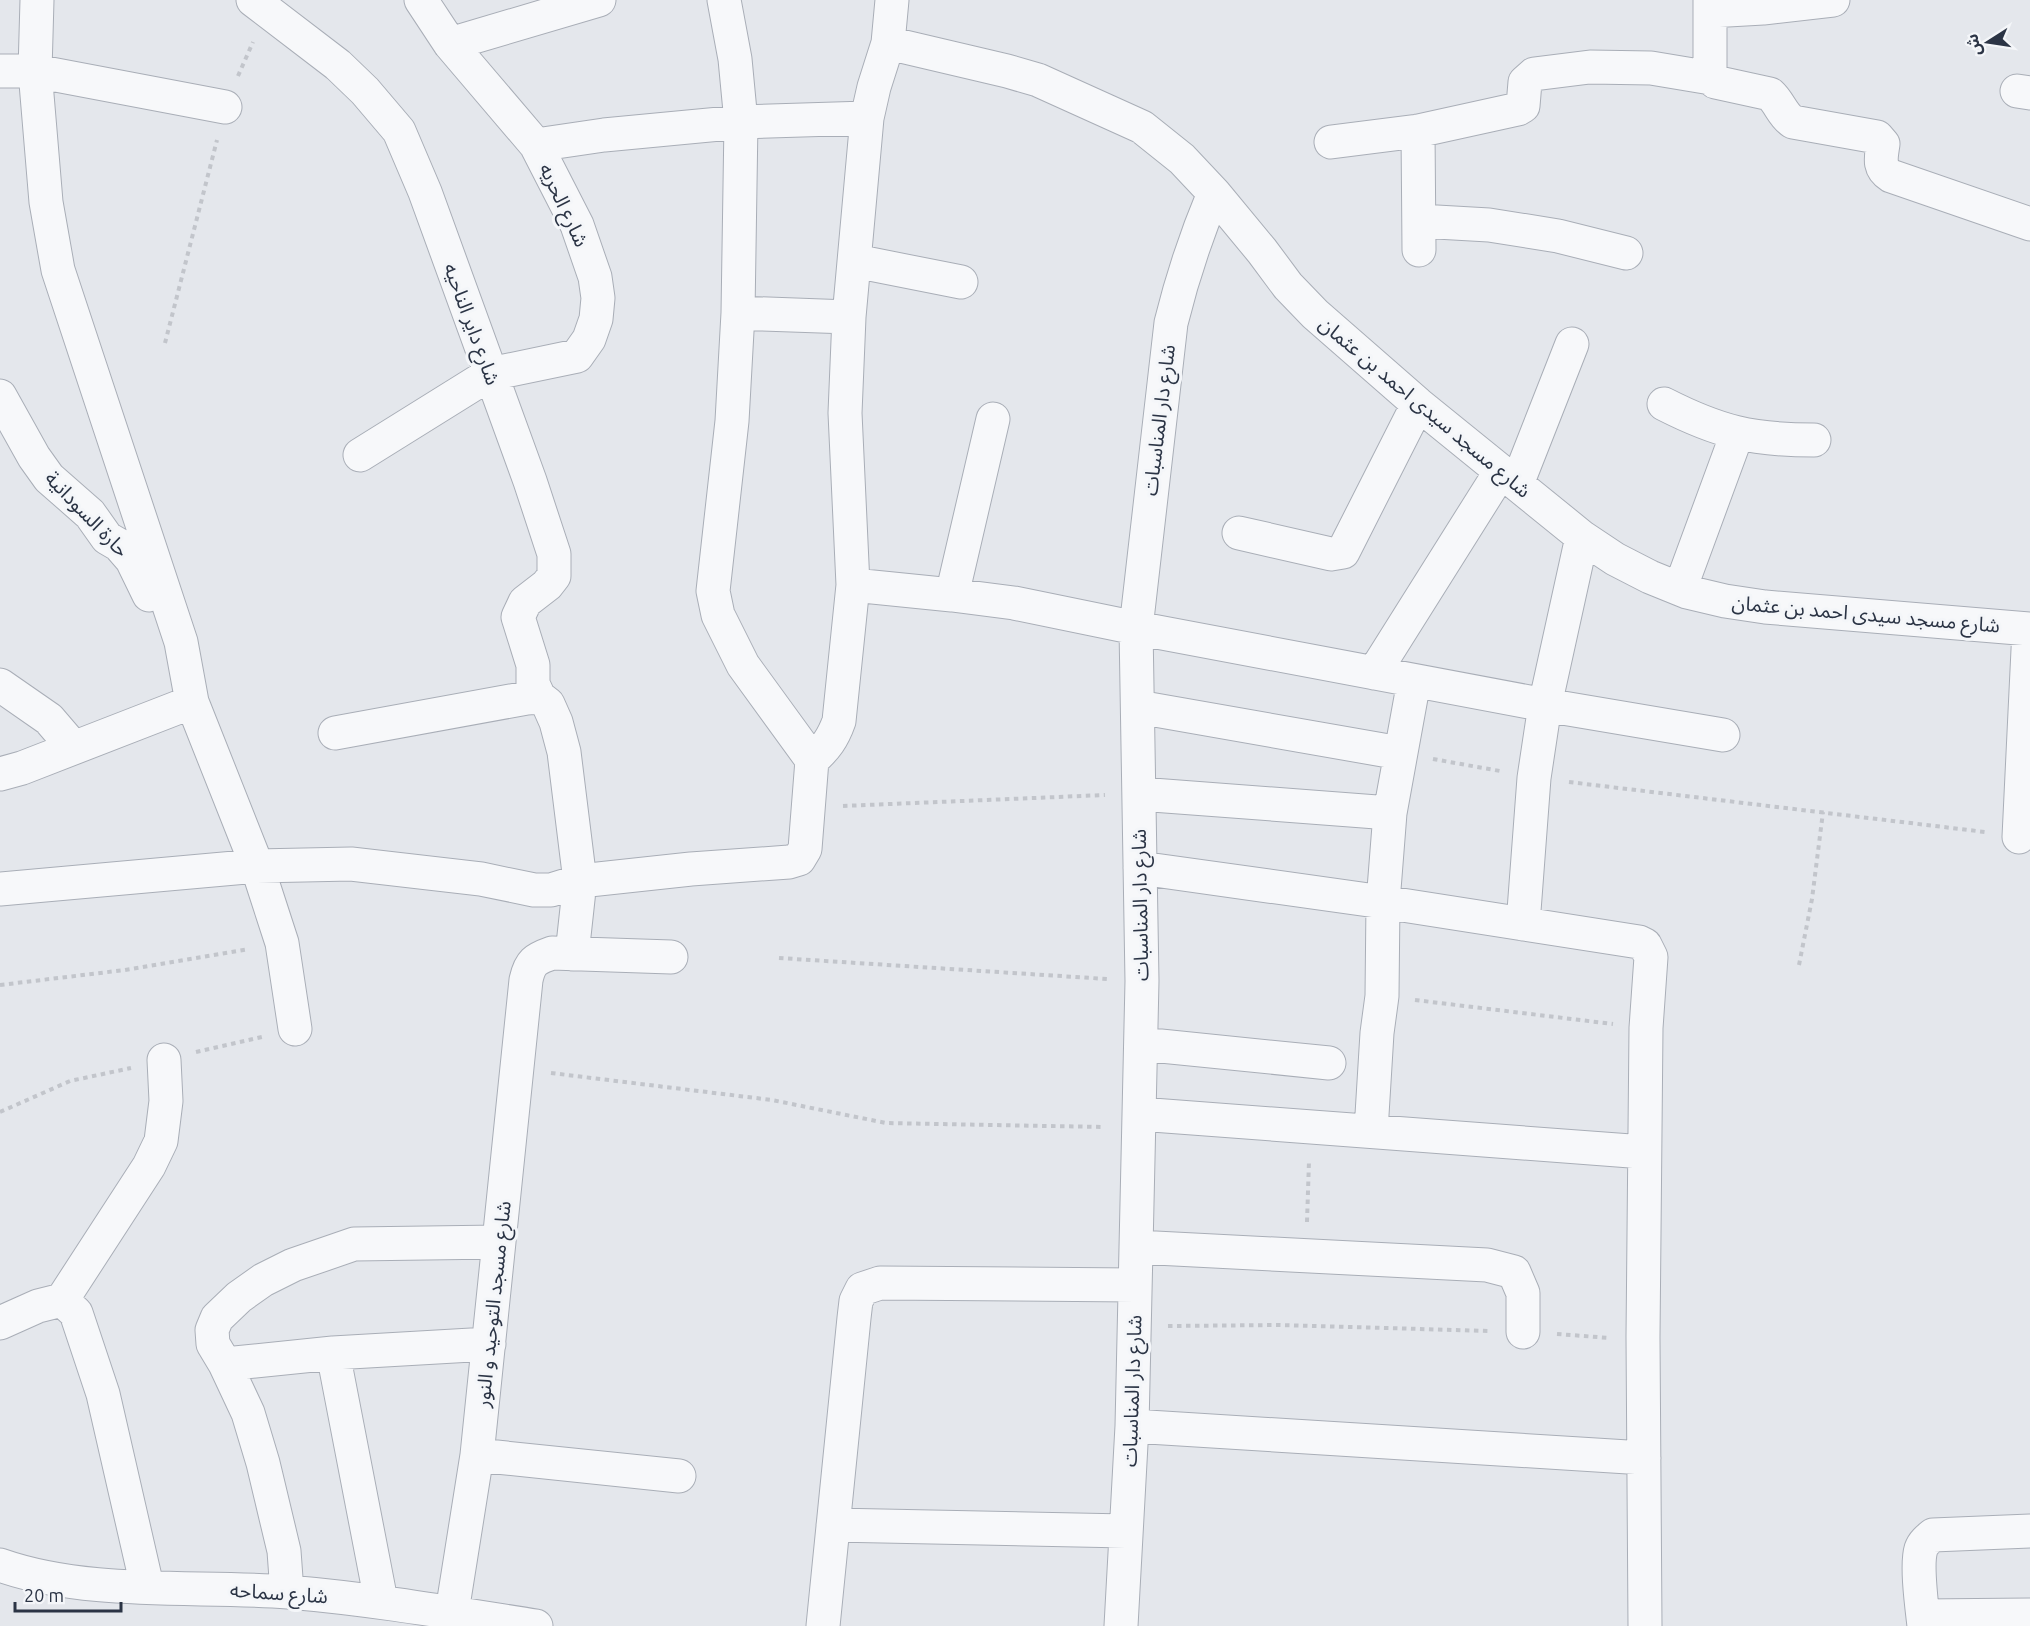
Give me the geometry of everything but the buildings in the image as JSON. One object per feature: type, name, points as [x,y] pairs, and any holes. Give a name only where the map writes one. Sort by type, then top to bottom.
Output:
[{"type":"street","points":[[36,0],[35,71],[46,202],[58,270],[181,642],[192,702],[257,866],[282,943],[295,1029]]},
{"type":"street","name":"شارع الحريه","points":[[421,0],[450,44],[536,145],[577,225],[591,266],[598,298],[596,319],[589,339],[578,356],[490,374]]},
{"type":"street","points":[[450,44],[599,0]]},
{"type":"street","points":[[0,890],[257,866],[351,864],[481,879],[534,890],[551,890],[580,881],[691,869],[789,862],[799,859],[805,849],[812,760],[743,665],[718,615],[713,591],[732,421],[738,313],[741,122],[735,59],[724,0]]},
{"type":"street","points":[[812,760],[825,749],[835,735],[839,721],[853,585],[845,413],[849,317],[867,118],[888,43],[892,0]]},
{"type":"street","points":[[1711,78],[1710,6],[1763,8],[1833,0]]},
{"type":"street","name":"شارع داير الناحيه","points":[[259,6],[338,64],[365,91],[399,131],[425,192],[530,481],[554,554],[554,576],[547,585],[525,603],[518,617],[533,665],[533,684],[539,697]]},
{"type":"street","name":"شارع مسجد سيدى احمد بن عثمان","points":[[888,43],[1007,71],[1038,81],[1142,127],[1163,142],[1214,193],[1288,285],[1315,314],[1418,404],[1581,537],[1623,564],[1680,588],[1725,601],[1765,607],[2029,629]]},
{"type":"street","points":[[1331,142],[1418,131],[1518,109],[1523,106],[1525,82],[1534,74],[1590,67],[1651,68],[1711,78],[1720,84],[1770,94],[1786,118],[1793,122],[1877,137],[1883,144],[1881,166],[1884,172],[1891,177],[2030,224]]},
{"type":"street","points":[[0,71],[35,71],[225,107]]},
{"type":"street","points":[[536,145],[604,135],[741,122],[867,118]]},
{"type":"street","points":[[1418,131],[1419,236],[1489,225],[1558,236],[1626,253]]},
{"type":"street","name":"شارع دار المناسبات","points":[[1121,1626],[1132,1426],[1142,981],[1136,628],[1171,323],[1189,257],[1214,193]]},
{"type":"street","points":[[855,261],[961,282]]},
{"type":"street","points":[[738,313],[849,317]]},
{"type":"street","points":[[1374,673],[1509,477],[1572,345]]},
{"type":"street","points":[[360,455],[490,374]]},
{"type":"street","name":"حارة السودانية","points":[[0,396],[34,457],[49,478],[90,514],[107,538],[118,545],[132,560],[140,573],[192,702]]},
{"type":"street","points":[[1239,533],[1331,554],[1343,552],[1418,404]]},
{"type":"street","points":[[1664,404],[1699,422],[1737,434],[1775,440],[1814,440]]},
{"type":"street","points":[[952,595],[993,419]]},
{"type":"street","points":[[1680,588],[1737,434]]},
{"type":"street","points":[[1523,924],[1534,778],[1545,705],[1581,537]]},
{"type":"street","points":[[853,585],[1014,603],[1414,681],[1723,735]]},
{"type":"street","points":[[2019,837],[2029,629]]},
{"type":"street","points":[[1371,1131],[1377,1033],[1382,996],[1383,902],[1390,813],[1414,681]]},
{"type":"street","points":[[0,685],[49,719],[74,747]]},
{"type":"street","points":[[335,733],[539,697],[548,704],[556,722],[564,752],[580,881],[572,954],[671,957]]},
{"type":"street","points":[[0,774],[22,768],[192,702]]},
{"type":"street","points":[[1138,707],[1400,753]]},
{"type":"street","points":[[1139,794],[1390,813]]},
{"type":"street","points":[[1140,868],[1383,902],[1639,942],[1645,945],[1651,957],[1646,1028],[1642,1337],[1646,1626]]},
{"type":"street","name":"شارع مسجد التوحيد و النور","points":[[450,1619],[477,1455],[526,980],[529,968],[537,958],[552,953],[572,954]]},
{"type":"street","points":[[1141,1044],[1329,1063]]},
{"type":"street","points":[[0,1323],[38,1306],[62,1300],[149,1166],[162,1141],[166,1101],[164,1060]]},
{"type":"street","points":[[1139,1121],[1310,1127],[1644,1152]]},
{"type":"street","points":[[287,1592],[284,1551],[263,1463],[248,1413],[213,1344],[213,1330],[217,1318],[239,1297],[263,1280],[293,1264],[354,1244],[499,1242]]},
{"type":"street","points":[[1136,1247],[1487,1265],[1514,1272],[1523,1293],[1523,1332]]},
{"type":"street","points":[[823,1626],[854,1318],[856,1301],[862,1288],[880,1283],[1135,1285]]},
{"type":"street","points":[[62,1300],[76,1313],[103,1394],[147,1586]]},
{"type":"street","points":[[225,1364],[333,1353],[489,1344]]},
{"type":"street","points":[[333,1353],[381,1601]]},
{"type":"street","points":[[1132,1426],[1644,1458]]},
{"type":"street","points":[[477,1455],[679,1476]]},
{"type":"street","points":[[833,1525],[1126,1531]]},
{"type":"street","points":[[2030,1531],[1934,1535],[1921,1549],[1920,1563],[1923,1621],[2030,1615]]},
{"type":"street","name":"شارع سماحه","points":[[0,1565],[70,1583],[287,1592],[381,1601],[450,1619],[536,1626]]},
{"type":"path","points":[[165,343],[225,107],[259,6]]},
{"type":"path","points":[[1400,753],[1534,778],[2019,837]]},
{"type":"path","points":[[808,808],[1139,794]]},
{"type":"path","points":[[1799,965],[1812,899],[1823,813]]},
{"type":"path","points":[[0,985],[125,970],[282,943]]},
{"type":"path","points":[[779,958],[1142,981]]},
{"type":"path","points":[[1382,996],[1646,1028]]},
{"type":"path","points":[[518,1069],[772,1100],[886,1123],[1139,1121]]},
{"type":"path","points":[[1306,1257],[1310,1127]]},
{"type":"path","points":[[1134,1327],[1280,1325],[1523,1332],[1604,1338],[1642,1337]]}]
